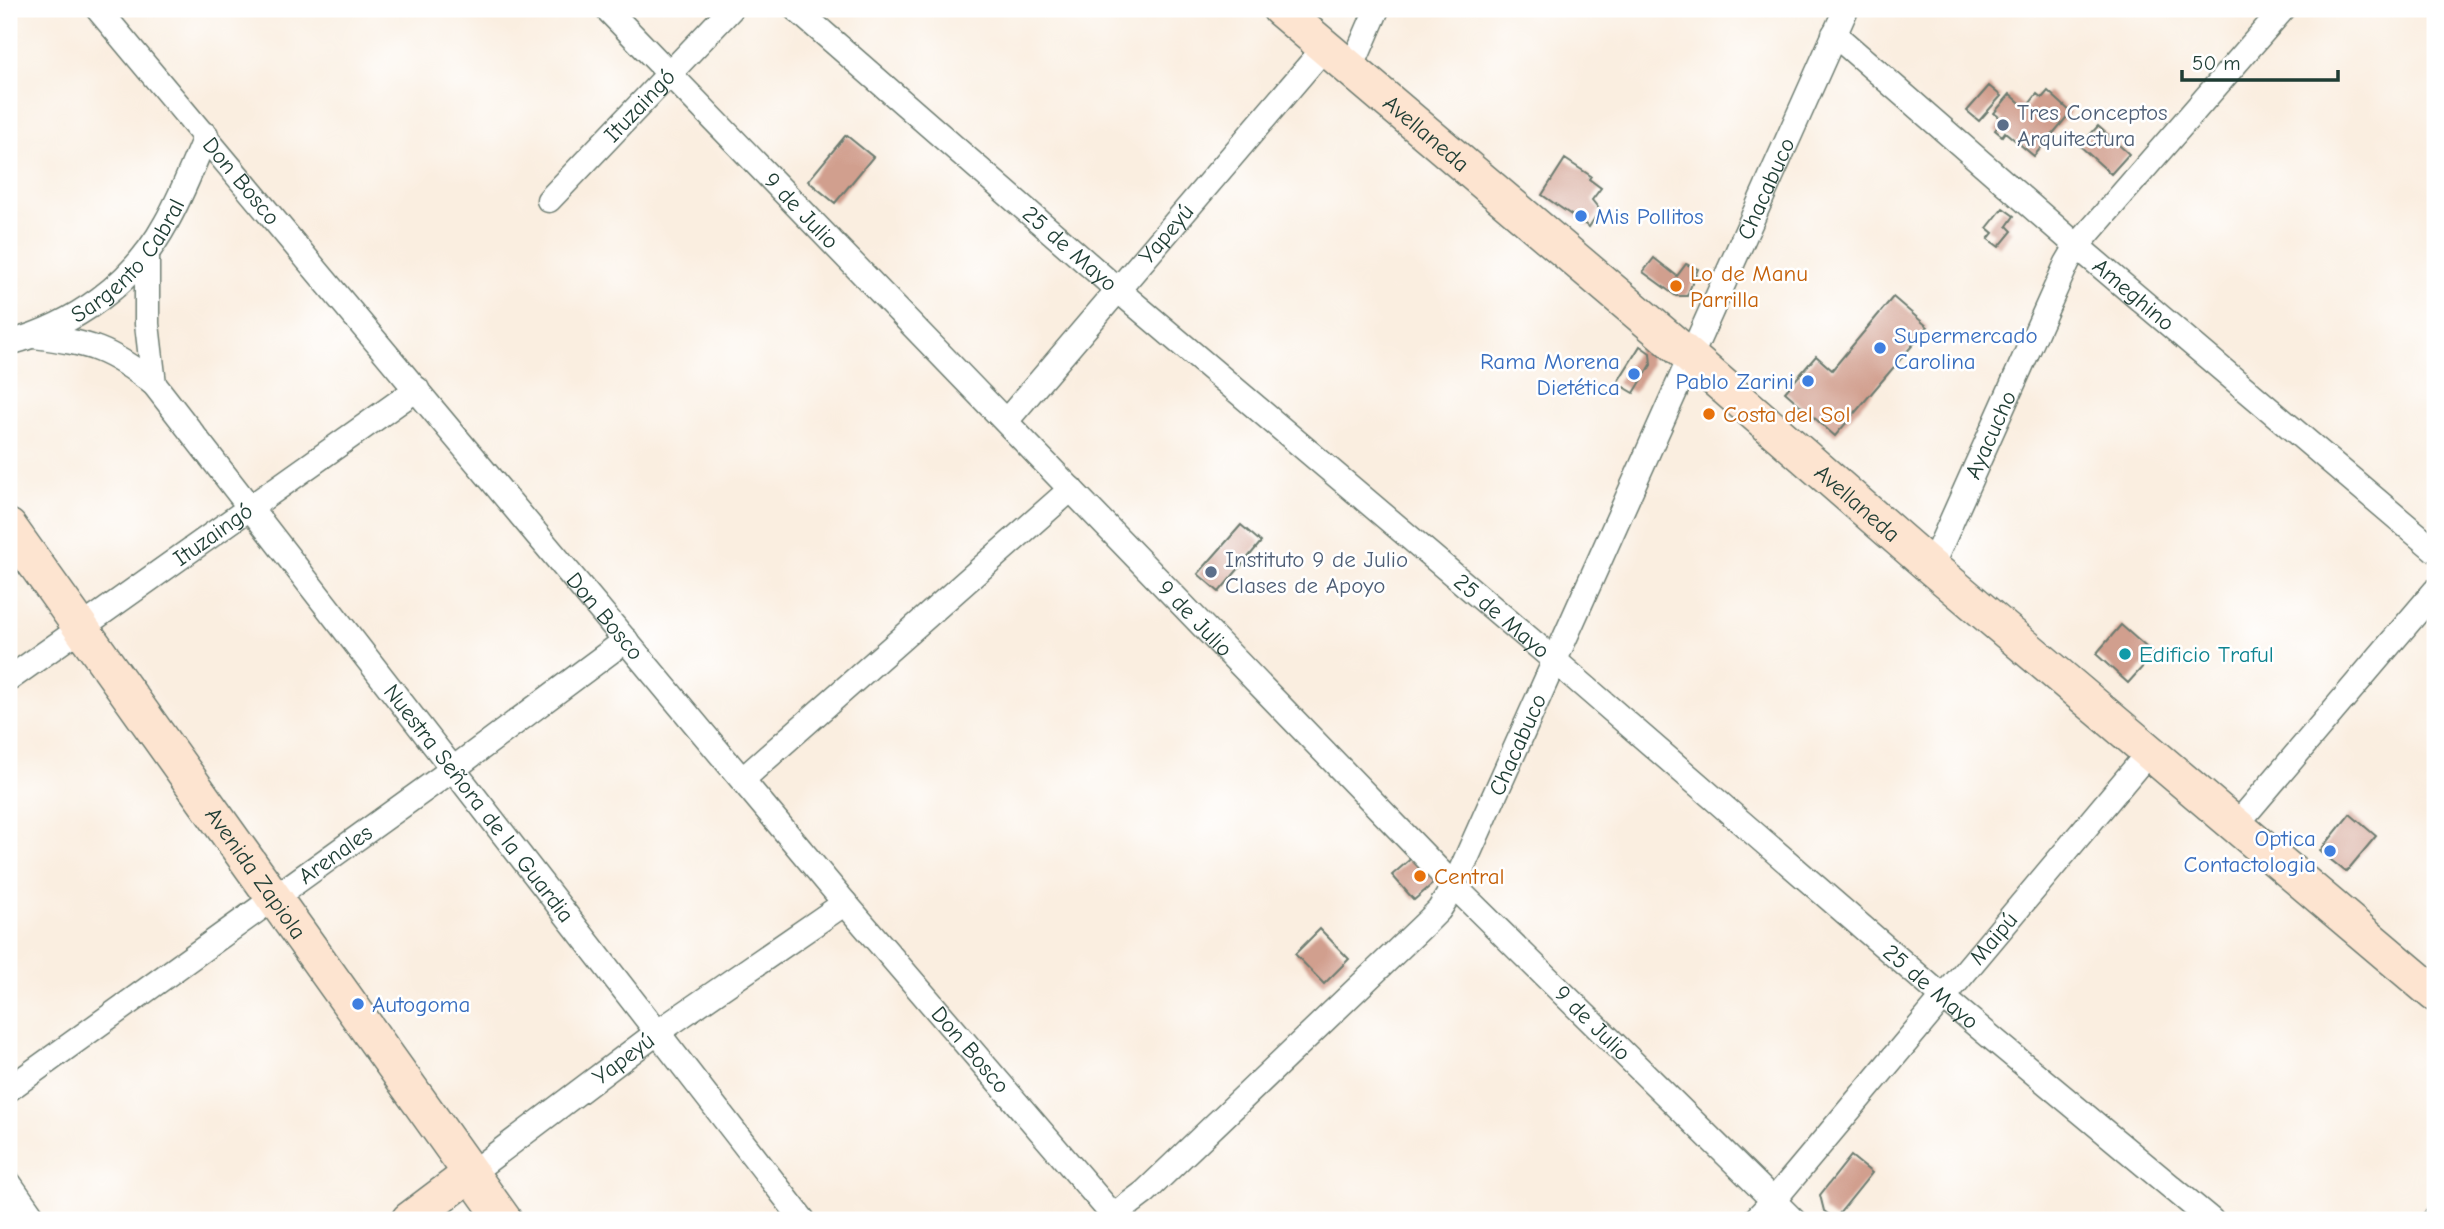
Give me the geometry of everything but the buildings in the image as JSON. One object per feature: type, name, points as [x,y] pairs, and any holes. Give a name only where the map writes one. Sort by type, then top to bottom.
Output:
[{"type":"street","name":"Don Bosco","points":[[98,9],[845,903],[1113,1219]]},
{"type":"street","name":"9 de Julio","points":[[607,9],[1007,420],[1454,886],[1793,1220]]},
{"type":"street","name":"Ituzaingó","points":[[549,200],[731,9]]},
{"type":"street","name":"25 de Mayo","points":[[796,9],[1119,291],[1553,659],[1944,998],[2211,1220]]},
{"type":"street","name":"Avellaneda","points":[[1280,9],[1689,356],[1931,567],[2435,994]]},
{"type":"street","points":[[1351,69],[1377,9]]},
{"type":"street","name":"Chacabuco","points":[[1113,1219],[1145,1192],[1433,916],[1454,886],[1553,659],[1846,9]]},
{"type":"street","name":"Ayacucho","points":[[1931,567],[2077,246],[2283,9]]},
{"type":"street","name":"Ameghino","points":[[1835,34],[2077,246],[2435,550]]},
{"type":"street","name":"Yapeyú","points":[[1007,420],[1325,47]]},
{"type":"street","name":"Sargento Cabral","points":[[9,342],[57,326],[103,297],[147,253],[166,224],[206,135]]},
{"type":"street","points":[[147,253],[147,324],[154,384]]},
{"type":"street","name":"Nuestra Señora de la Guardia","points":[[34,335],[97,347],[114,355],[154,384],[803,1220]]},
{"type":"street","name":"Ituzaingó","points":[[9,679],[417,389]]},
{"type":"street","points":[[743,779],[1071,489]]},
{"type":"street","name":"Avenida Zapiola","points":[[9,527],[504,1220]]},
{"type":"street","points":[[2237,824],[2435,591]]},
{"type":"street","name":"Arenales","points":[[9,1089],[273,900],[626,640]]},
{"type":"street","name":"Maipú","points":[[1755,1220],[2149,752]]},
{"type":"street","name":"Yapeyú","points":[[409,1220],[657,1032],[845,903]]},
{"type":"street","points":[[9,1182],[35,1220]]},
{"type":"place","name":"Tres Conceptos Arquitectura","points":[[2003,125]]},
{"type":"place","name":"Mis Pollitos","points":[[1581,216]]},
{"type":"place","name":"Lo de Manu Parrilla","points":[[1676,286]]},
{"type":"place","name":"Supermercado Carolina","points":[[1880,348]]},
{"type":"place","name":"Rama Morena Dietética","points":[[1634,374]]},
{"type":"place","name":"Pablo Zarini","points":[[1808,381]]},
{"type":"place","name":"Costa del Sol","points":[[1709,414]]},
{"type":"place","name":"Instituto 9 de Julio Clases de Apoyo","points":[[1211,572]]},
{"type":"place","name":"Edificio Traful","points":[[2125,654]]},
{"type":"place","name":"Optica Contactologia","points":[[2330,851]]},
{"type":"place","name":"Central","points":[[1420,876]]},
{"type":"place","name":"Autogoma","points":[[358,1004]]}]
